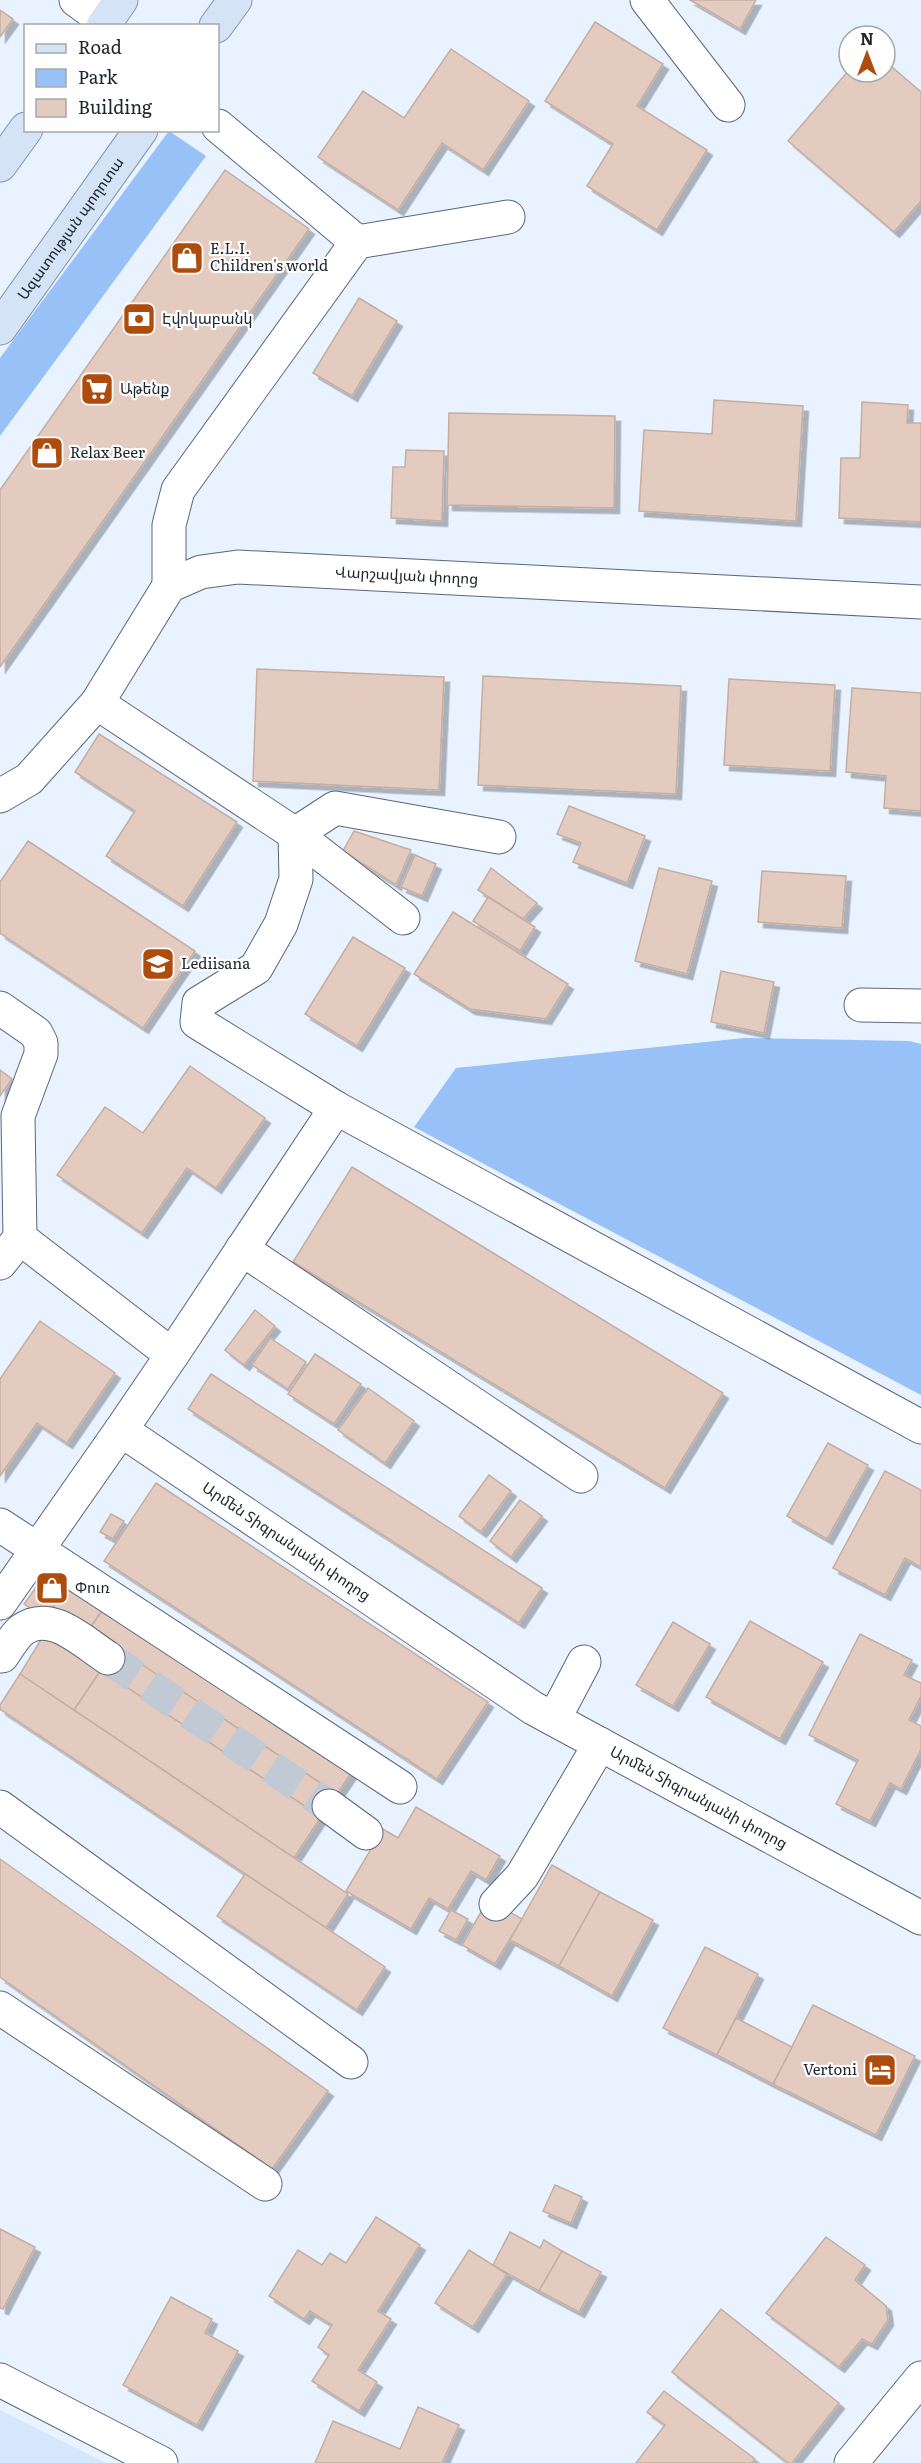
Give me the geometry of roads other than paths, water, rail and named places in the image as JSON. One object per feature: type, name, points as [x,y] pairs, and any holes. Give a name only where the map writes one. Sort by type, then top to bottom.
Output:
[{"type":"main road","points":[[0,165],[24,132]]},
{"type":"main road","name":"Ազատության պողոտա","points":[[0,328],[140,132]]},
{"type":"street","points":[[76,0],[110,16]]},
{"type":"street","points":[[647,0],[728,105]]},
{"type":"street","points":[[219,127],[357,242]]},
{"type":"street","points":[[0,796],[28,779],[97,703],[170,585],[169,525],[178,490],[357,242],[508,217]]},
{"type":"street","name":"Վարշավյան փողոց","points":[[170,585],[201,572],[237,567],[921,602]]},
{"type":"street","points":[[97,703],[295,834],[403,918]]},
{"type":"street","points":[[295,834],[335,808],[499,837]]},
{"type":"street","points":[[295,834],[296,879],[281,924],[256,968],[199,1003],[197,1022],[336,1108],[921,1427]]},
{"type":"street","points":[[861,1005],[921,1006]]},
{"type":"street","points":[[0,1008],[36,1034],[41,1042],[41,1054],[9,1124],[20,1238],[0,1263]]},
{"type":"street","points":[[0,1603],[172,1355],[336,1108]]},
{"type":"street","points":[[20,1238],[172,1355]]},
{"type":"street","points":[[242,1249],[581,1476]]},
{"type":"street","name":"Արմեն Տիգրանյանի փողոց","points":[[121,1430],[483,1676],[554,1719],[921,1918]]},
{"type":"street","points":[[0,1525],[400,1787]]},
{"type":"street","points":[[0,1655],[2,1656],[21,1631],[37,1623],[53,1623],[82,1648]]},
{"type":"street","points":[[554,1719],[584,1662]]},
{"type":"street","points":[[504,1909],[600,1744]]},
{"type":"street","points":[[329,1806],[366,1833]]},
{"type":"street","points":[[0,1808],[351,2062]]},
{"type":"street","points":[[0,2008],[265,2184]]},
{"type":"street","points":[[851,2463],[921,2378]]},
{"type":"street","points":[[0,2380],[161,2463]]},
{"type":"tunnel","points":[[108,1658],[329,1806]]},
{"type":"place","name":"E.L.I. Children's world","points":[[187,258]]},
{"type":"place","name":"Էվոկաբանկ","points":[[139,319]]},
{"type":"place","name":"Աթենք","points":[[97,389]]},
{"type":"place","name":"Relax Beer","points":[[47,453]]},
{"type":"place","name":"Lediisana","points":[[158,964]]},
{"type":"place","name":"Փուռ","points":[[52,1588]]},
{"type":"place","name":"Vertoni","points":[[880,2070]]}]
